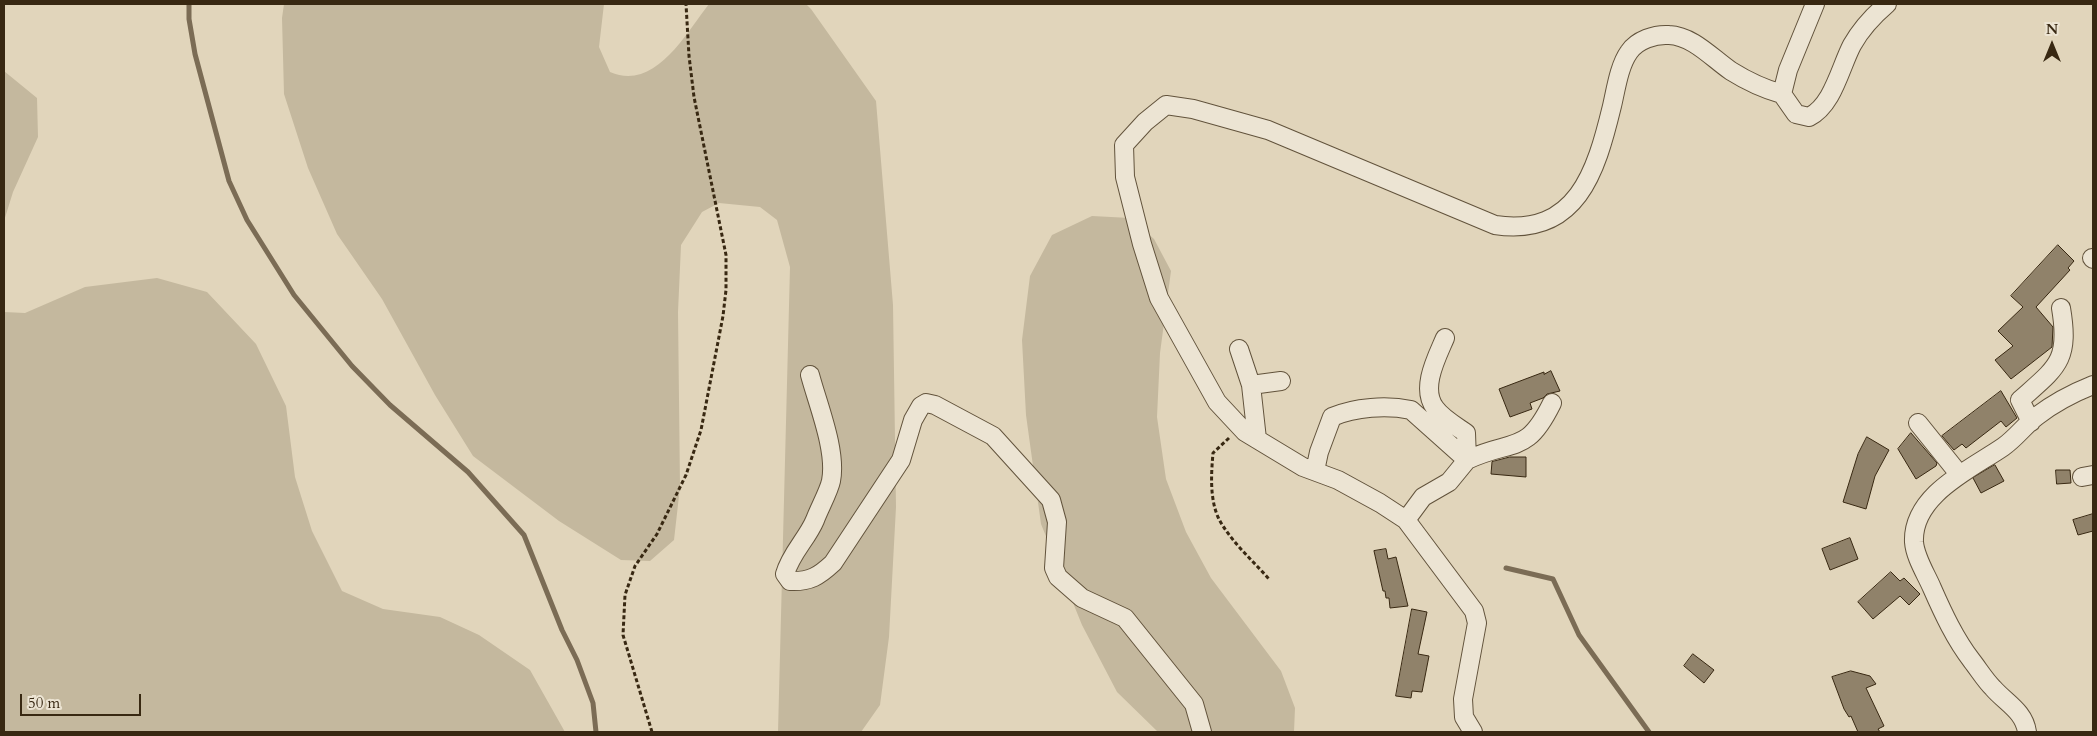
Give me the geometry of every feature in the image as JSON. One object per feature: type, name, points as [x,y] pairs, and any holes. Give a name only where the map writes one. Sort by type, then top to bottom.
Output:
[{"type":"street","points":[[1782,94],[1788,70],[1816,4]]},
{"type":"street","points":[[1473,732],[1464,717],[1463,700],[1476,623],[1474,611],[1406,520],[1372,498],[1315,471],[1257,439],[1240,427],[1217,402],[1159,298],[1125,177],[1124,145],[1145,122],[1166,105],[1193,108],[1268,130],[1495,226],[1515,228],[1539,225],[1568,207],[1581,191],[1595,165],[1620,74],[1629,52],[1640,41],[1652,36],[1670,34],[1688,40],[1732,71],[1766,90],[1782,94],[1796,114],[1809,117],[1818,113],[1827,98],[1852,45],[1864,28],[1887,4]]},
{"type":"street","points":[[2031,422],[2020,400],[2055,368],[2060,359],[2064,347],[2061,308]]},
{"type":"street","points":[[1445,338],[1430,372],[1430,394],[1434,408],[1466,433],[1467,460]]},
{"type":"street","points":[[1239,349],[1251,385],[1257,439]]},
{"type":"street","points":[[810,375],[825,429],[831,460],[831,481],[814,522],[796,548],[788,566],[785,574],[790,581],[805,582],[818,577],[833,563],[901,460],[913,420],[921,406],[926,403],[935,404],[993,436],[1051,500],[1057,522],[1054,568],[1058,577],[1082,598],[1125,618],[1194,704],[1202,732]]},
{"type":"street","points":[[1251,385],[1281,381]]},
{"type":"street","points":[[2027,732],[2026,724],[2017,710],[1994,689],[1976,667],[1948,622],[1914,544],[1917,525],[1928,502],[1959,474],[2006,446],[2031,422],[2066,397],[2093,384]]},
{"type":"street","points":[[1406,520],[1423,497],[1449,482],[1467,460],[1485,452],[1523,443],[1541,424],[1552,403]]},
{"type":"street","points":[[1315,471],[1319,452],[1332,417],[1346,411],[1399,408],[1411,410],[1426,420],[1467,460]]},
{"type":"street","points":[[1918,424],[1959,474]]},
{"type":"path","points":[[652,732],[623,635],[625,595],[635,566],[657,534],[686,475],[701,430],[723,316],[726,290],[726,256],[694,97],[688,56],[686,4]]},
{"type":"path","points":[[1240,427],[1213,453],[1211,476],[1214,501],[1222,525],[1270,579]]},
{"type":"shaded area","points":[[284,4],[604,4],[599,47],[610,72],[626,76],[641,74],[655,67],[668,56],[709,4],[806,4],[811,9],[876,101],[893,305],[896,507],[889,637],[880,705],[861,732],[778,732],[790,267],[777,220],[760,207],[719,203],[702,212],[681,245],[678,312],[680,487],[674,540],[650,561],[621,560],[559,521],[473,456],[435,395],[382,299],[337,234],[308,168],[284,94],[282,18]]},
{"type":"shaded area","points":[[4,71],[37,98],[38,137],[13,192],[4,221]]},
{"type":"shaded area","points":[[1092,216],[1130,218],[1154,239],[1171,271],[1160,353],[1157,417],[1166,479],[1186,532],[1211,578],[1281,671],[1295,708],[1294,732],[1158,732],[1117,692],[1082,625],[1041,524],[1026,415],[1022,340],[1030,276],[1052,235]]},
{"type":"shaded area","points":[[157,278],[207,292],[256,344],[286,406],[295,477],[312,531],[342,591],[383,609],[440,617],[479,635],[530,670],[565,732],[4,732],[4,312],[25,313],[85,287]]},
{"type":"building","points":[[2058,245],[2074,261],[2068,268],[2070,270],[2036,307],[2053,327],[2052,347],[2011,379],[1995,360],[2013,346],[1998,331],[2023,307],[2011,296]]},
{"type":"building","points":[[1551,371],[1560,391],[1547,394],[1543,398],[1530,403],[1532,409],[1510,417],[1499,389]]},
{"type":"building","points":[[2001,391],[2017,418],[2006,427],[2001,421],[1966,448],[1962,444],[1954,450],[1942,436]]},
{"type":"building","points":[[1911,433],[1937,463],[1936,466],[1916,479],[1898,449]]},
{"type":"building","points":[[1867,437],[1889,450],[1875,476],[1866,509],[1843,502],[1858,454]]},
{"type":"building","points":[[1510,457],[1526,457],[1526,477],[1491,474],[1492,462]]},
{"type":"building","points":[[1995,465],[2004,481],[1981,493],[1973,478]]},
{"type":"building","points":[[2056,470],[2070,470],[2071,483],[2057,484]]},
{"type":"building","points":[[2093,514],[2093,531],[2078,535],[2073,520]]},
{"type":"building","points":[[1850,538],[1858,559],[1830,570],[1822,549]]},
{"type":"building","points":[[1386,549],[1388,559],[1396,557],[1408,606],[1390,608],[1389,598],[1386,598],[1385,591],[1383,591],[1374,551]]},
{"type":"building","points":[[1891,572],[1900,581],[1904,578],[1920,594],[1909,605],[1900,596],[1873,619],[1858,602]]},
{"type":"building","points":[[1412,609],[1427,612],[1418,654],[1429,656],[1422,692],[1412,691],[1411,698],[1396,696]]},
{"type":"building","points":[[1693,654],[1714,670],[1704,683],[1684,666]]},
{"type":"building","points":[[1851,671],[1870,676],[1876,684],[1866,688],[1884,726],[1878,729],[1880,732],[1858,732],[1851,716],[1849,717],[1844,709],[1832,677]]},
{"type":"waterway","points":[[189,4],[189,19],[195,54],[229,181],[247,220],[294,295],[352,366],[390,405],[468,472],[524,535],[562,630],[577,660],[593,703],[596,732]]},
{"type":"waterway","points":[[1506,568],[1553,579],[1579,635],[1649,732]]}]
